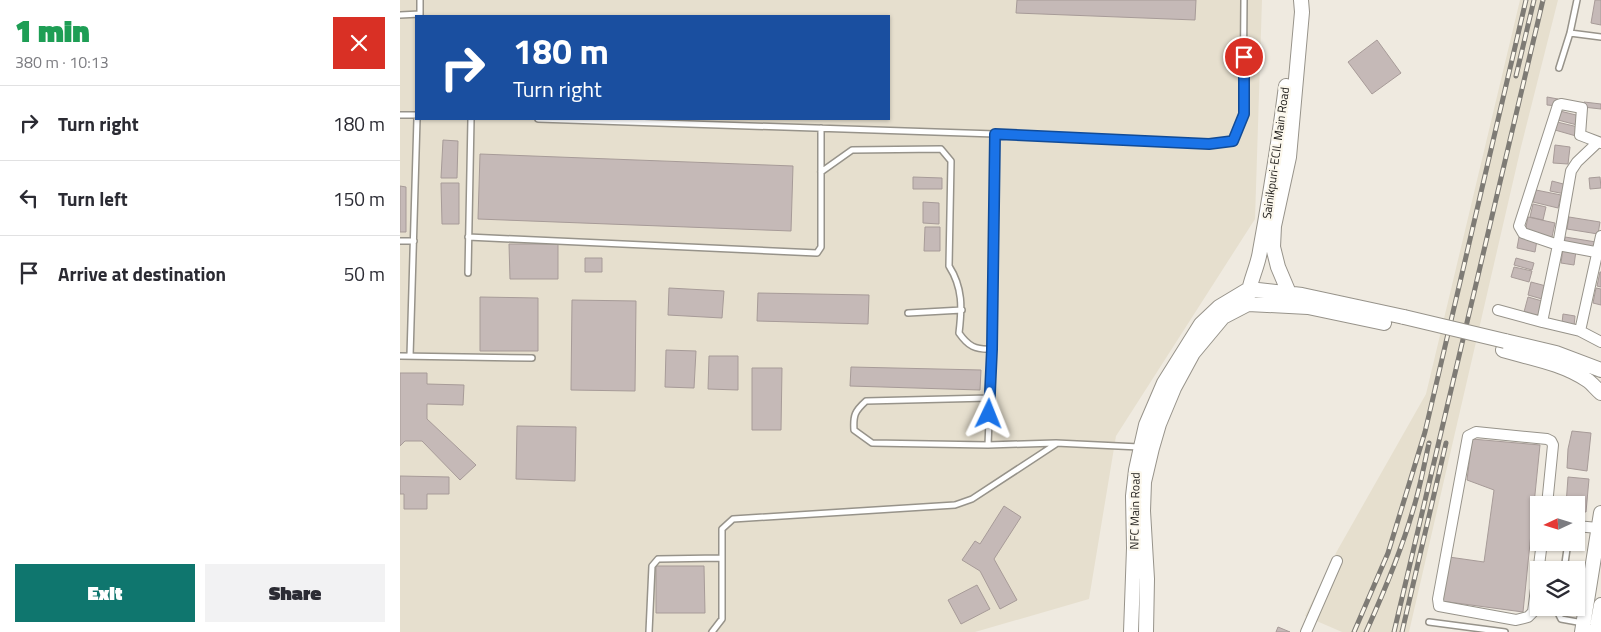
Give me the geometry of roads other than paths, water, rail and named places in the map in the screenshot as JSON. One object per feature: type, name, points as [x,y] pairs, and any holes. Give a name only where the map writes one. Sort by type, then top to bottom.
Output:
[{"type":"main road","name":"Sainikpuri-ECIL Main Road","points":[[1248,304],[1249,289],[1258,262],[1278,155],[1294,24],[1292,0]]},
{"type":"main road","name":"Sainikpuri-ECIL Main Road","points":[[1290,299],[1273,247],[1274,226],[1288,157],[1302,12],[1301,0]]},
{"type":"main road","points":[[1249,289],[1504,346],[1556,353],[1601,370]]},
{"type":"main road","name":"NFC Main Road","points":[[1130,632],[1134,548],[1133,496],[1136,470],[1146,425],[1164,383],[1201,324],[1219,307],[1249,289]]},
{"type":"main road","points":[[1248,304],[1290,299]]},
{"type":"main road","name":"NFC Main Road","points":[[1146,632],[1147,579],[1144,482],[1159,424],[1174,388],[1193,353],[1223,317],[1248,304]]},
{"type":"main road","points":[[1504,346],[1570,371],[1587,380],[1601,393]]},
{"type":"main road","points":[[1582,628],[1600,523]]},
{"type":"main road","points":[[1596,632],[1601,605]]},
{"type":"street","points":[[1542,322],[1558,245],[1571,171],[1577,162],[1599,142],[1580,135],[1582,108],[1561,104],[1558,106],[1519,226],[1523,233],[1558,245],[1599,253]]},
{"type":"street","points":[[1580,331],[1599,253],[1601,236]]},
{"type":"street","points":[[1498,310],[1580,331],[1601,342]]},
{"type":"street","points":[[1541,551],[1533,612],[1528,618],[1516,620],[1443,607],[1438,603],[1468,436],[1476,432],[1547,439],[1551,441],[1553,445],[1548,496]]},
{"type":"street","points":[[1585,525],[1600,523]]},
{"type":"street","points":[[1306,632],[1337,561]]},
{"type":"lane","points":[[400,15],[420,15],[420,0]]},
{"type":"lane","points":[[606,120],[1209,144],[1233,141],[1244,114],[1244,0]]},
{"type":"lane","points":[[1558,68],[1570,33],[1577,0]]},
{"type":"lane","points":[[1570,33],[1601,37]]},
{"type":"lane","points":[[400,115],[415,117]]},
{"type":"lane","points":[[410,356],[417,120]]},
{"type":"lane","points":[[468,273],[471,120]]},
{"type":"lane","points":[[468,237],[817,253],[821,247],[821,128]]},
{"type":"lane","points":[[988,445],[992,349],[995,134]]},
{"type":"lane","points":[[821,172],[852,150],[940,149],[950,161],[949,266],[956,278],[960,293],[962,310],[959,333],[966,344],[982,349],[992,349]]},
{"type":"lane","points":[[400,241],[414,241]]},
{"type":"lane","points":[[908,313],[962,310]]},
{"type":"lane","points":[[400,356],[532,358]]},
{"type":"lane","points":[[989,398],[866,401],[857,410],[854,430],[872,443],[988,445],[1056,443],[1141,447]]},
{"type":"lane","points":[[712,632],[722,619],[722,529],[733,519],[954,505],[972,499],[1056,443]]},
{"type":"lane","points":[[649,632],[652,566],[658,559],[721,558]]},
{"type":"lane","points":[[1560,616],[1564,621],[1582,628]]},
{"type":"lane","points":[[1429,622],[1505,632]]},
{"type":"railway","points":[[1354,632],[1388,553],[1425,432],[1526,0]]},
{"type":"railway","points":[[1516,76],[1534,0]]},
{"type":"railway","points":[[1394,632],[1543,0]]},
{"type":"railway","points":[[1366,632],[1386,587],[1403,541],[1418,493],[1429,443]]},
{"type":"railway","points":[[1402,632],[1446,443]]}]
